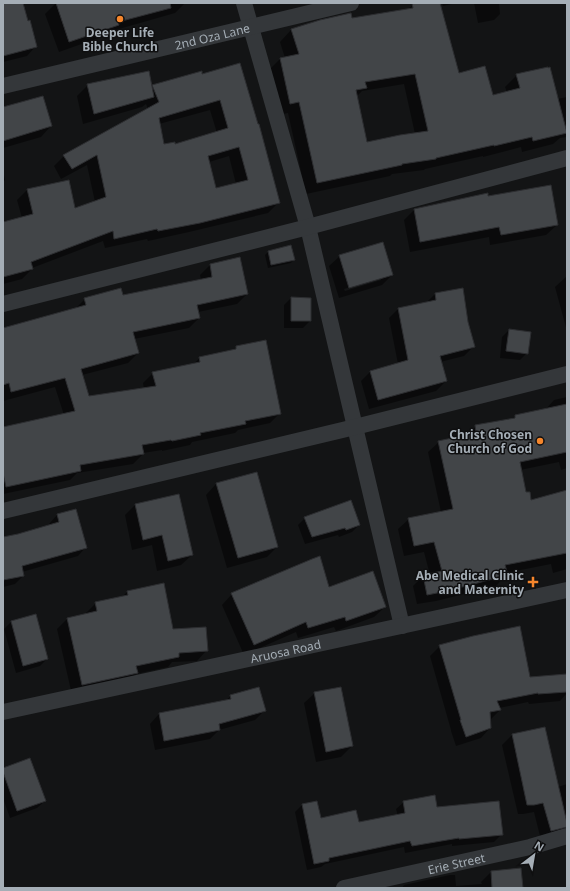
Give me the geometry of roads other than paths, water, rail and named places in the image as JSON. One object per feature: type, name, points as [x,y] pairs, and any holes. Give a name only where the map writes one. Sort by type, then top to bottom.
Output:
[{"type":"street","points":[[244,3],[308,227],[402,626]]},
{"type":"street","name":"2nd Oza Lane","points":[[3,86],[350,3]]},
{"type":"street","points":[[3,304],[308,227],[567,158]]},
{"type":"street","points":[[3,511],[355,427],[567,374]]},
{"type":"street","name":"Aruosa Road","points":[[3,712],[567,590]]},
{"type":"street","name":"Erie Street","points":[[344,888],[530,847],[567,836]]},
{"type":"place","name":"Deeper Life Bible Church","points":[[120,19]]},
{"type":"place","name":"Christ Chosen Church of God","points":[[540,441]]},
{"type":"place","name":"Abe Medical Clinic and Maternity","points":[[533,582]]}]
